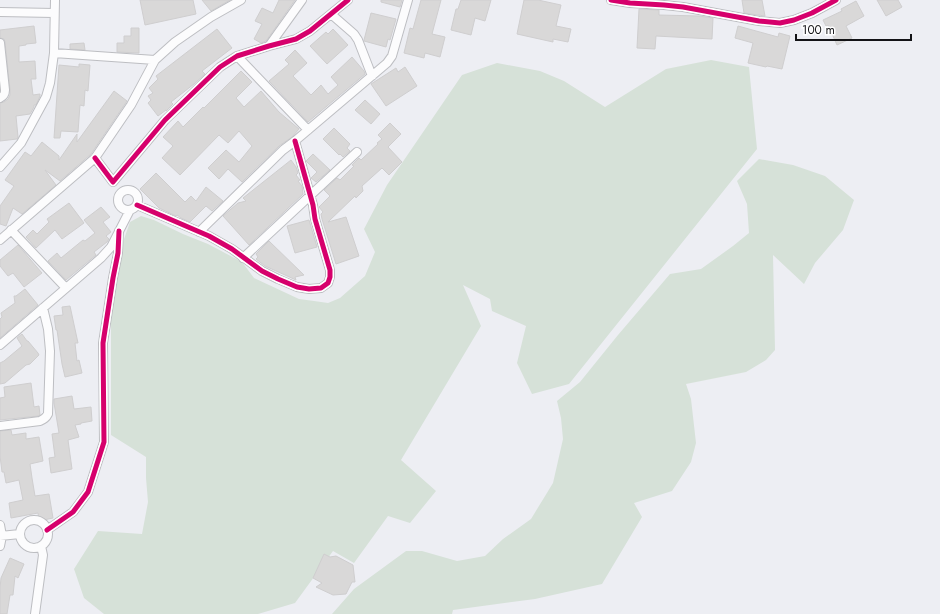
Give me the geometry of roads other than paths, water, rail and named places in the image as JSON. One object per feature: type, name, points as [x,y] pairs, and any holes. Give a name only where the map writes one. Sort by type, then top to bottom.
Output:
[{"type":"street","points":[[0,167],[21,143],[46,97],[50,83],[54,54],[55,0]]},
{"type":"street","points":[[0,240],[95,158],[131,105],[155,60],[175,42],[211,17],[241,0]]},
{"type":"street","points":[[268,46],[302,0]]},
{"type":"street","points":[[113,182],[165,120],[220,67],[237,56],[304,35],[348,0]]},
{"type":"street","points":[[199,232],[283,150],[296,141],[387,63],[392,56],[408,0]]},
{"type":"street","points":[[611,0],[630,4],[665,2],[683,7],[758,21],[780,23],[812,14],[836,0]]},
{"type":"street","points":[[0,12],[54,13]]},
{"type":"street","points":[[331,14],[354,34],[358,40],[372,76]]},
{"type":"street","points":[[0,43],[5,90],[5,94],[0,98]]},
{"type":"street","points":[[54,54],[155,60]]},
{"type":"street","points":[[237,56],[308,130]]},
{"type":"street","points":[[137,205],[209,236],[232,249],[262,271],[298,287],[309,289],[321,288],[328,283],[330,270],[296,141]]},
{"type":"street","points":[[243,258],[357,152]]},
{"type":"street","points":[[95,158],[121,192]]},
{"type":"street","points":[[0,345],[101,258],[111,247],[130,210],[137,205],[138,201],[136,193],[124,190],[118,198],[119,204],[123,209],[130,210]]},
{"type":"street","points":[[11,230],[66,288]]},
{"type":"street","points":[[47,530],[73,512],[88,492],[104,442],[103,343],[118,253],[119,231]]},
{"type":"street","points":[[0,426],[40,421],[43,420],[48,414],[50,351],[48,329],[43,308]]},
{"type":"street","points":[[34,520],[42,523],[47,530],[48,539],[41,546],[32,548],[23,544],[20,534],[26,523],[34,520]]},
{"type":"street","points":[[0,525],[0,546]]},
{"type":"street","points":[[1,536],[20,534]]},
{"type":"street","points":[[35,614],[43,555],[41,546]]}]
